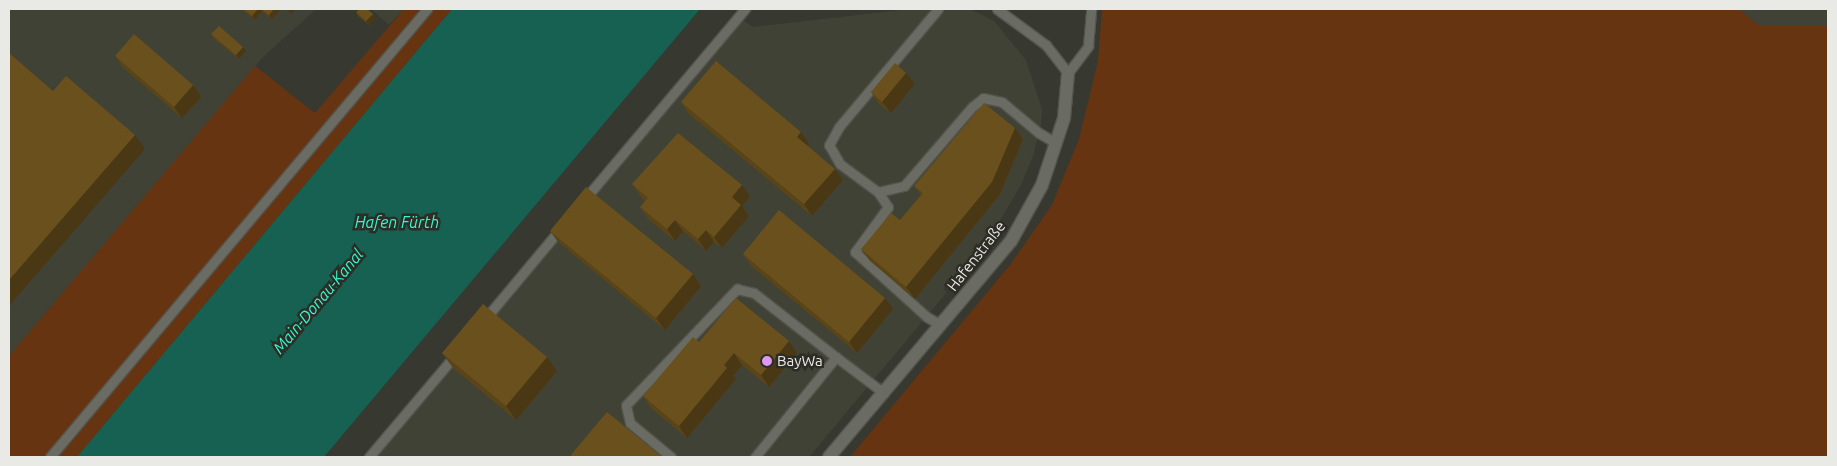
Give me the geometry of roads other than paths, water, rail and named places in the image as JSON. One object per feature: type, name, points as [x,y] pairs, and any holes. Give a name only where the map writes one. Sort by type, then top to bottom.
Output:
[{"type":"street","name":"Hafenstraße","points":[[829,457],[1011,241],[1042,185],[1064,118],[1068,72]]},
{"type":"lane","points":[[50,457],[427,9]]},
{"type":"lane","points":[[579,206],[745,9]]},
{"type":"lane","points":[[938,9],[839,128],[829,145],[840,164],[878,192],[888,207],[855,252],[927,316],[941,325]]},
{"type":"lane","points":[[998,9],[1046,45],[1068,72],[1088,46],[1091,9]]},
{"type":"lane","points":[[878,192],[904,186],[972,107],[984,98],[1002,102],[1039,133],[1056,143]]},
{"type":"lane","points":[[477,328],[566,222]]},
{"type":"lane","points":[[670,457],[630,423],[626,405],[737,289],[754,293],[884,393]]},
{"type":"lane","points":[[369,457],[465,343]]},
{"type":"lane","points":[[755,457],[836,357]]},
{"type":"water","name":"Hafen Fürth","points":[[452,9],[700,9],[324,457],[77,457]]},
{"type":"place","name":"BayWa","points":[[767,361]]},
{"type":"water label","name":"Main-Donau-Kanal","points":[[318,301]]}]
